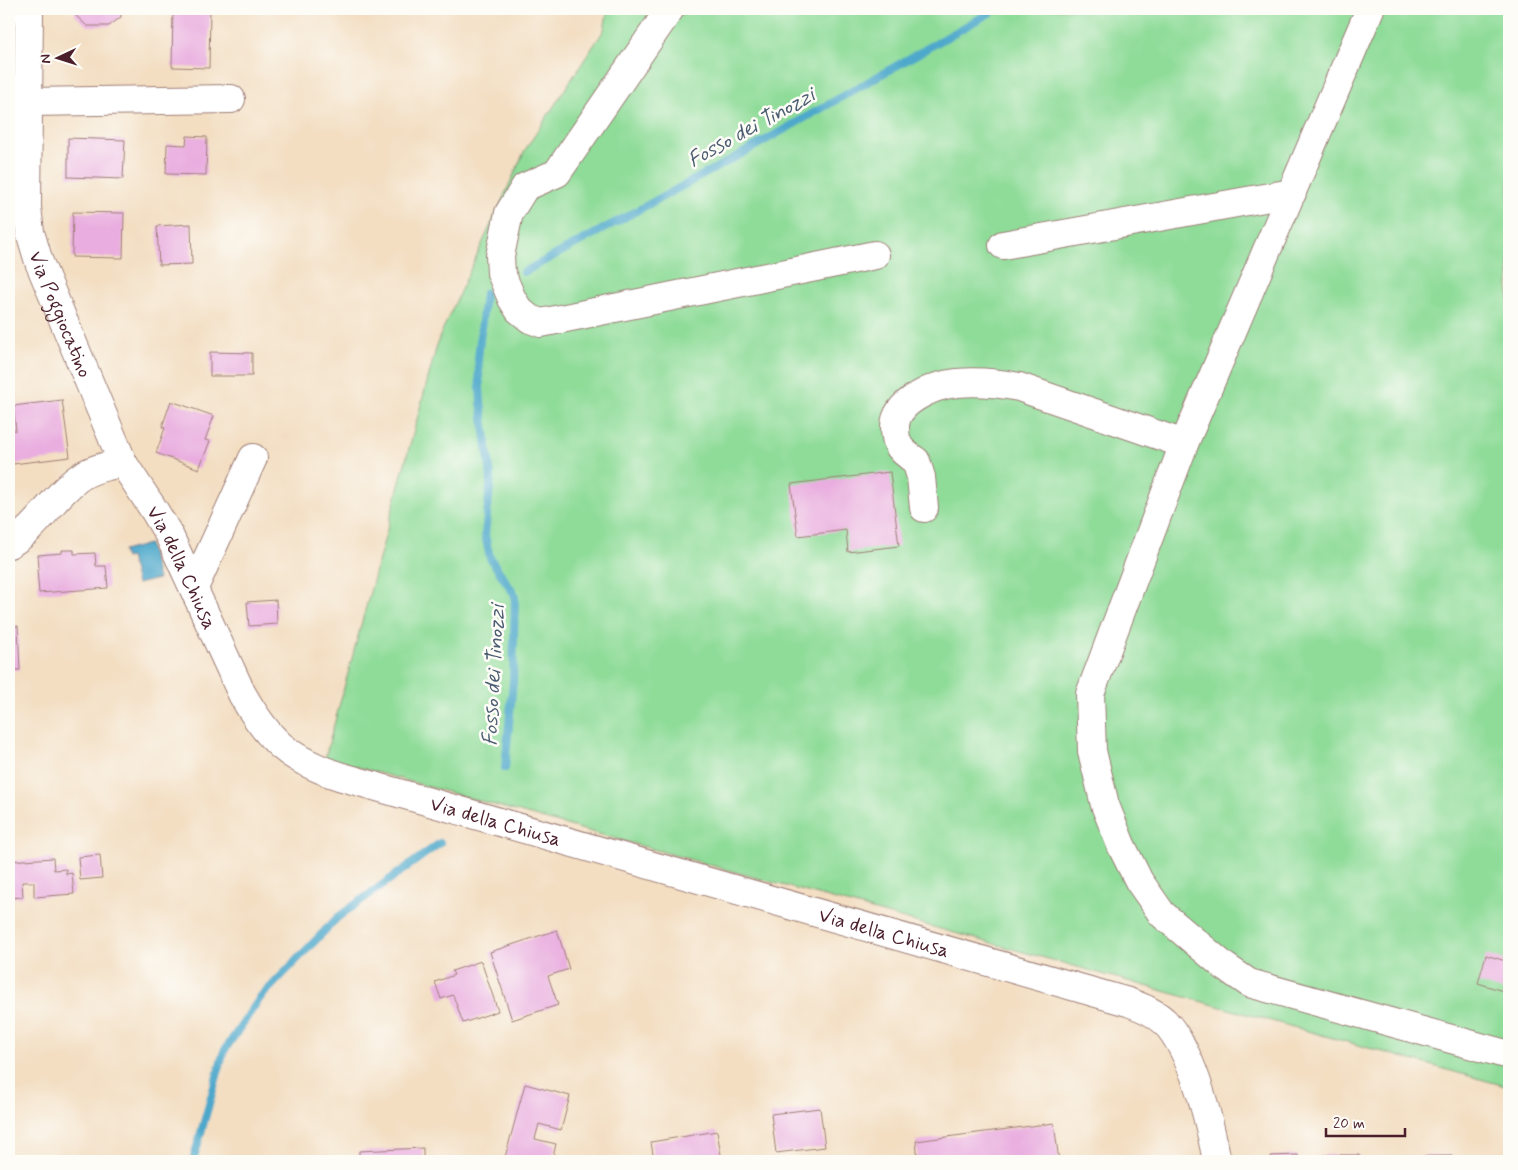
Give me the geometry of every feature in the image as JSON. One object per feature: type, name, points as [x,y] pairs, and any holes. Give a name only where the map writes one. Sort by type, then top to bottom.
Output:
[{"type":"street","name":"Via Poggiocatino","points":[[29,9],[27,207],[30,232],[42,272],[123,463]]},
{"type":"street","points":[[670,9],[557,172],[525,187],[509,212],[500,256],[501,273],[519,310],[530,319],[542,323],[875,255]]},
{"type":"street","points":[[1370,9],[1184,444],[1090,694],[1092,750],[1105,805],[1121,845],[1139,881],[1162,914],[1224,966],[1249,983],[1509,1055]]},
{"type":"street","points":[[28,102],[232,99]]},
{"type":"street","points":[[1003,246],[1292,193]]},
{"type":"street","points":[[924,508],[921,477],[916,461],[903,453],[895,439],[895,423],[901,409],[915,397],[955,383],[1000,383],[1019,387],[1184,444]]},
{"type":"street","points":[[194,588],[253,458]]},
{"type":"street","points":[[9,544],[34,526],[76,479],[92,471],[123,463]]},
{"type":"street","name":"Via della Chiusa","points":[[123,463],[169,535],[242,694],[254,716],[279,745],[298,759],[318,769],[339,776],[1128,1002],[1149,1011],[1164,1021],[1181,1047],[1196,1079],[1206,1110],[1217,1161]]},
{"type":"green space","points":[[608,9],[1509,9],[1509,1087],[325,758],[439,338],[525,150],[604,30]]},
{"type":"water","points":[[149,544],[158,579],[137,584],[130,557],[125,558],[123,551]]},
{"type":"building","points":[[75,9],[121,9],[121,17],[109,26],[87,26],[75,15]]},
{"type":"building","points":[[173,9],[210,9],[209,68],[172,67]]},
{"type":"building","points":[[187,136],[207,137],[206,175],[166,174],[167,144],[186,145]]},
{"type":"building","points":[[68,138],[125,140],[123,179],[68,177]]},
{"type":"building","points":[[73,212],[124,213],[123,258],[72,257]]},
{"type":"building","points":[[191,224],[192,264],[159,265],[157,226]]},
{"type":"building","points":[[210,352],[252,353],[252,376],[210,376]]},
{"type":"building","points":[[62,400],[70,457],[13,464],[9,431],[16,430],[13,406]]},
{"type":"building","points":[[171,401],[214,416],[205,440],[210,441],[199,469],[156,453],[165,428],[162,427]]},
{"type":"building","points":[[890,472],[899,546],[848,552],[846,530],[798,536],[791,484]]},
{"type":"building","points":[[62,550],[74,550],[74,554],[95,553],[96,566],[106,566],[108,588],[39,593],[38,555],[62,553]]},
{"type":"building","points":[[276,600],[277,624],[249,626],[247,602]]},
{"type":"building","points":[[18,626],[20,670],[9,670],[9,627]]},
{"type":"building","points":[[100,855],[102,878],[80,880],[78,857]]},
{"type":"building","points":[[53,858],[54,870],[66,869],[66,874],[72,873],[74,894],[34,897],[34,882],[22,882],[23,897],[9,898],[9,861]]},
{"type":"building","points":[[557,930],[569,969],[548,976],[558,1005],[512,1020],[490,952]]},
{"type":"building","points":[[1486,955],[1509,962],[1509,993],[1478,983]]},
{"type":"building","points":[[481,961],[498,1011],[463,1023],[453,995],[441,999],[435,982],[454,975],[452,971]]},
{"type":"building","points":[[525,1084],[570,1096],[561,1130],[539,1124],[535,1139],[556,1144],[552,1161],[504,1161]]},
{"type":"building","points":[[820,1108],[825,1147],[776,1153],[771,1114]]},
{"type":"building","points":[[1054,1123],[1059,1161],[918,1161],[916,1141]]},
{"type":"building","points":[[717,1131],[722,1161],[654,1161],[651,1142]]},
{"type":"building","points":[[423,1148],[423,1161],[359,1161],[359,1151]]},
{"type":"building","points":[[1298,1155],[1298,1161],[1271,1161],[1271,1156]]},
{"type":"building","points":[[1324,1155],[1359,1155],[1359,1161],[1324,1161]]},
{"type":"building","points":[[827,1156],[827,1161],[797,1161],[797,1160]]},
{"type":"building","points":[[1452,1156],[1452,1161],[1383,1161],[1383,1157]]},
{"type":"waterway","name":"Fosso dei Tinozzi","points":[[524,272],[736,157],[994,9]]},
{"type":"waterway","name":"Fosso dei Tinozzi","points":[[485,293],[478,359],[481,402],[491,477],[485,535],[490,558],[515,595],[513,681],[505,768]]},
{"type":"waterway","name":"Fosso dei Tinozzi","points":[[193,1161],[224,1051],[260,998],[338,917],[440,843]]}]
